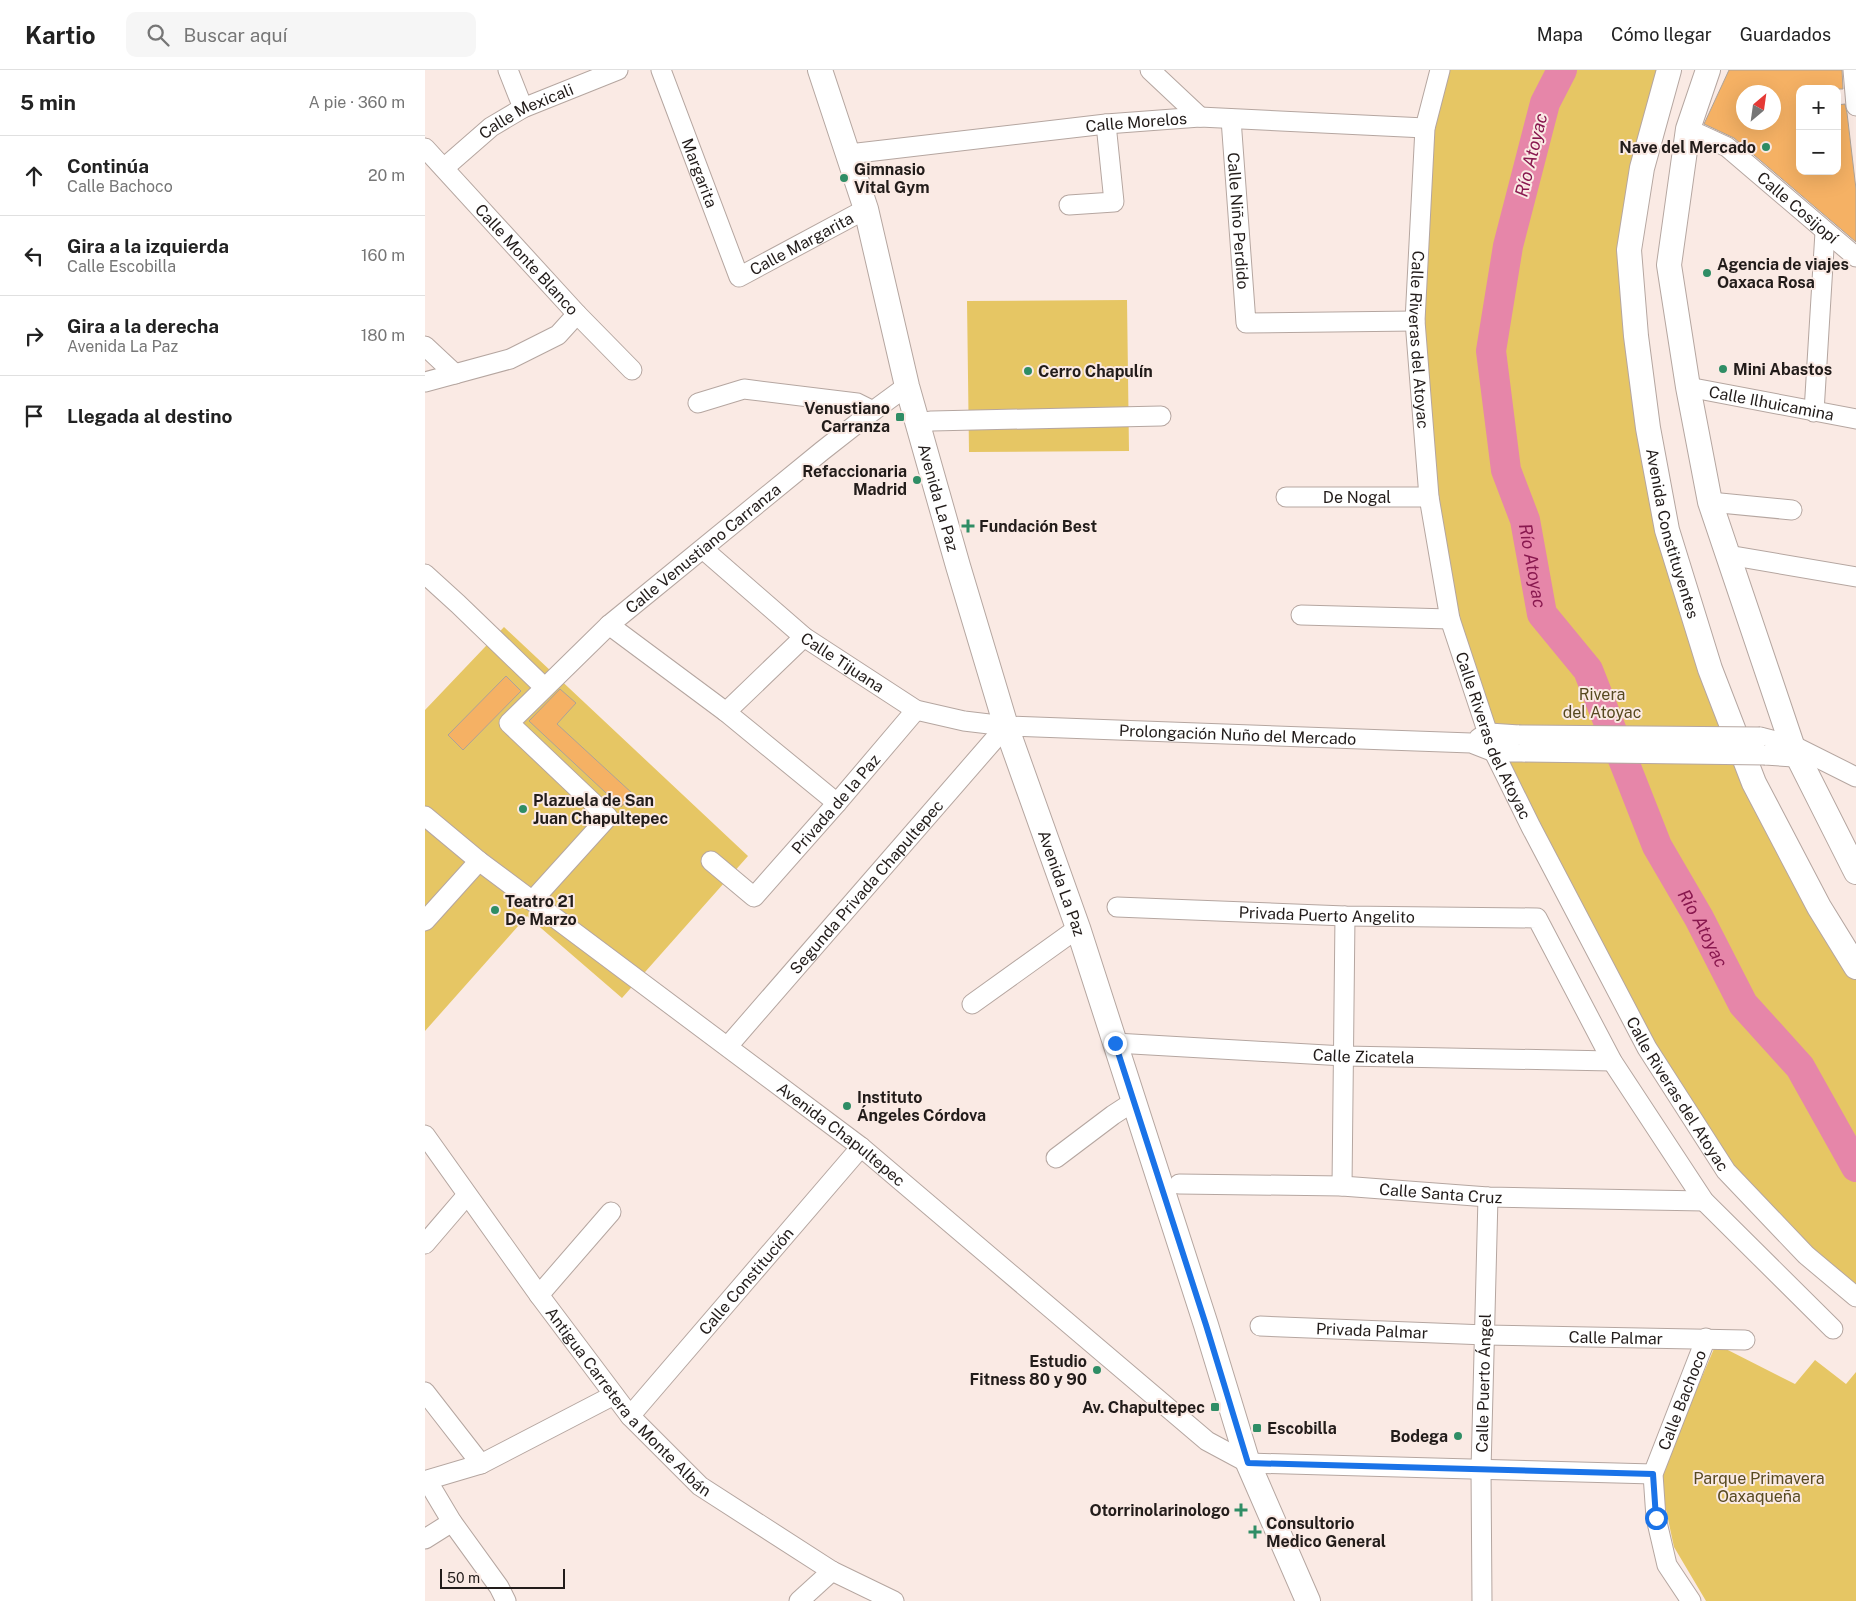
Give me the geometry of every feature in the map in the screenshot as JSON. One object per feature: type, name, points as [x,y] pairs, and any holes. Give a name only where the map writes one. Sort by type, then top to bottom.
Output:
[{"type":"main road","name":"Avenida La Paz","points":[[820,70],[866,209],[907,386],[1006,726],[1078,928],[1206,1325],[1248,1463],[1308,1601]]},
{"type":"main road","name":"Avenida Constituyentes","points":[[1669,70],[1642,168],[1629,250],[1636,336],[1648,428],[1667,530],[1710,669],[1754,783],[1819,907],[1856,967]]},
{"type":"main road","points":[[1708,70],[1688,129],[1669,265],[1688,387],[1710,502],[1803,754],[1856,872]]},
{"type":"street","points":[[508,70],[523,108]]},
{"type":"street","name":"Calle Mexicali","points":[[444,168],[491,127],[523,108],[618,70]]},
{"type":"street","name":"Margarita","points":[[661,70],[739,277]]},
{"type":"street","points":[[1150,70],[1200,116]]},
{"type":"street","name":"Calle Riveras del Atoyac","points":[[1440,70],[1425,128],[1415,321],[1429,497],[1450,619],[1494,752],[1531,827],[1647,1048],[1727,1171],[1806,1255],[1856,1297]]},
{"type":"street","points":[[1854,78],[1856,106]]},
{"type":"street","name":"Calle Morelos","points":[[849,154],[1106,124],[1200,116],[1425,128]]},
{"type":"street","name":"Calle Niño Perdido","points":[[1231,119],[1247,323],[1415,321]]},
{"type":"street","points":[[1069,205],[1114,202],[1106,124]]},
{"type":"street","name":"Calle Cosijopí","points":[[1688,129],[1727,146],[1856,258]]},
{"type":"street","name":"Calle Monte Blanco","points":[[425,148],[577,314],[633,370]]},
{"type":"street","name":"Calle Margarita","points":[[739,277],[866,209]]},
{"type":"street","points":[[1814,412],[1825,232]]},
{"type":"street","points":[[425,382],[510,359],[558,335],[577,314]]},
{"type":"street","points":[[425,346],[455,374]]},
{"type":"street","name":"Calle Venustiano Carranza","points":[[532,901],[608,817],[509,723],[543,687],[609,624],[873,411],[907,386]]},
{"type":"street","name":"Calle Ilhuicamina","points":[[1688,387],[1856,419]]},
{"type":"street","points":[[698,403],[744,389],[857,403],[873,411]]},
{"type":"street","points":[[918,423],[932,421],[1161,416]]},
{"type":"street","name":"De Nogal","points":[[1286,497],[1429,497]]},
{"type":"street","points":[[1710,502],[1792,510]]},
{"type":"street","name":"Calle Tijuana","points":[[703,549],[803,637],[916,710],[964,721],[1006,726]]},
{"type":"street","points":[[1729,555],[1856,577]]},
{"type":"street","points":[[425,574],[459,604],[543,687]]},
{"type":"street","points":[[1301,615],[1450,619]]},
{"type":"street","points":[[609,624],[726,712],[837,803]]},
{"type":"street","points":[[726,712],[803,637]]},
{"type":"street","name":"Privada de la Paz","points":[[711,861],[754,897],[916,710]]},
{"type":"street","name":"Prolongación Nuño del Mercado","points":[[1006,726],[1471,743],[1494,752]]},
{"type":"street","name":"Segunda Privada Chapultepec","points":[[728,1046],[1006,726]]},
{"type":"street","points":[[1471,743],[1489,733],[1522,743],[1762,746],[1803,754],[1856,777]]},
{"type":"street","points":[[1494,752],[1522,743]]},
{"type":"street","name":"Avenida Chapultepec","points":[[425,816],[479,861],[861,1147],[1207,1441],[1248,1463]]},
{"type":"street","points":[[425,921],[479,861]]},
{"type":"street","name":"Privada Puerto Angelito","points":[[1117,907],[1345,916],[1537,918],[1612,1060]]},
{"type":"street","points":[[1342,1186],[1345,916]]},
{"type":"street","points":[[972,1004],[1078,928]]},
{"type":"street","name":"Calle Zicatela","points":[[1115,1043],[1344,1056],[1612,1060]]},
{"type":"street","points":[[1612,1060],[1704,1202],[1833,1329]]},
{"type":"street","points":[[1056,1158],[1133,1102]]},
{"type":"street","name":"Antigua Carretera a Monte Albán","points":[[425,1135],[539,1295],[631,1416],[700,1486],[832,1572],[894,1601]]},
{"type":"street","name":"Calle Constitución","points":[[631,1416],[861,1147]]},
{"type":"street","name":"Calle Santa Cruz","points":[[1179,1184],[1342,1186],[1489,1197],[1704,1202]]},
{"type":"street","points":[[425,1244],[467,1195]]},
{"type":"street","name":"Calle Puerto Ángel","points":[[1482,1601],[1481,1470],[1489,1197]]},
{"type":"street","points":[[539,1295],[611,1212]]},
{"type":"street","name":"Privada Palmar","points":[[1260,1326],[1486,1334]]},
{"type":"street","name":"Calle Palmar","points":[[1486,1334],[1745,1340]]},
{"type":"street","name":"Calle Bachoco","points":[[1691,1601],[1667,1565],[1656,1518],[1653,1474],[1706,1338]]},
{"type":"street","points":[[425,1392],[481,1464]]},
{"type":"street","points":[[506,1601],[499,1587],[452,1522],[427,1480],[481,1464],[615,1395]]},
{"type":"street","points":[[1248,1463],[1653,1474]]},
{"type":"street","points":[[425,1540],[452,1522]]},
{"type":"street","points":[[799,1601],[832,1572]]},
{"type":"green space","name":"Rivera del Atoyac","points":[[1443,70],[1670,70],[1629,250],[1667,530],[1754,783],[1856,966],[1856,1297],[1726,1171],[1647,1048],[1494,752],[1450,619],[1415,321],[1425,128]]},
{"type":"green space","points":[[1127,300],[1129,451],[969,452],[967,301]]},
{"type":"green space","points":[[504,627],[748,856],[622,998],[527,916],[425,1031],[425,710]]},
{"type":"green space","name":"Parque Primavera Oaxaqueña","points":[[1716,1344],[1795,1384],[1815,1360],[1846,1384],[1856,1372],[1856,1601],[1706,1601],[1674,1547],[1659,1477]]},
{"type":"building","name":"Nave del Mercado","points":[[1729,70],[1842,70],[1843,89],[1841,89],[1841,85],[1796,85],[1796,175],[1841,175],[1841,104],[1845,104],[1856,189],[1856,242],[1734,138],[1704,124]]},
{"type":"building","points":[[506,676],[521,691],[463,750],[448,735]]},
{"type":"building","points":[[560,689],[576,703],[557,724],[633,794],[621,807],[529,721]]},
{"type":"waterway","name":"Río Atoyac","points":[[1562,70],[1545,103],[1508,246],[1491,351],[1506,470],[1525,520],[1542,614],[1588,670],[1657,846],[1699,918],[1743,1004],[1800,1067],[1856,1167]]},
{"type":"place","name":"Nave del Mercado","points":[[1766,147]]},
{"type":"place","name":"Gimnasio Vital Gym","points":[[844,178]]},
{"type":"place","name":"Agencia de viajes Oaxaca Rosa","points":[[1707,273]]},
{"type":"place","name":"Mini Abastos","points":[[1723,369]]},
{"type":"place","name":"Cerro Chapulín","points":[[1028,371]]},
{"type":"place","name":"Venustiano Carranza","points":[[900,417]]},
{"type":"place","name":"Refaccionaria Madrid","points":[[917,480]]},
{"type":"place","name":"Fundación Best","points":[[968,526]]},
{"type":"place","name":"Plazuela de San Juan Chapultepec","points":[[523,809]]},
{"type":"place","name":"Teatro 21 De Marzo","points":[[495,910]]},
{"type":"place","name":"Instituto Ángeles Córdova","points":[[847,1106]]},
{"type":"place","name":"Estudio Fitness 80 y 90","points":[[1097,1370]]},
{"type":"place","name":"Av. Chapultepec","points":[[1215,1407]]},
{"type":"place","name":"Escobilla","points":[[1257,1428]]},
{"type":"place","name":"Bodega","points":[[1458,1436]]},
{"type":"place","name":"Otorrinolarinologo","points":[[1241,1510]]},
{"type":"place","name":"Consultorio Medico General","points":[[1255,1532]]},
{"type":"route","points":[[1115,1043],[1206,1325],[1248,1463],[1653,1474],[1656,1518]]}]
